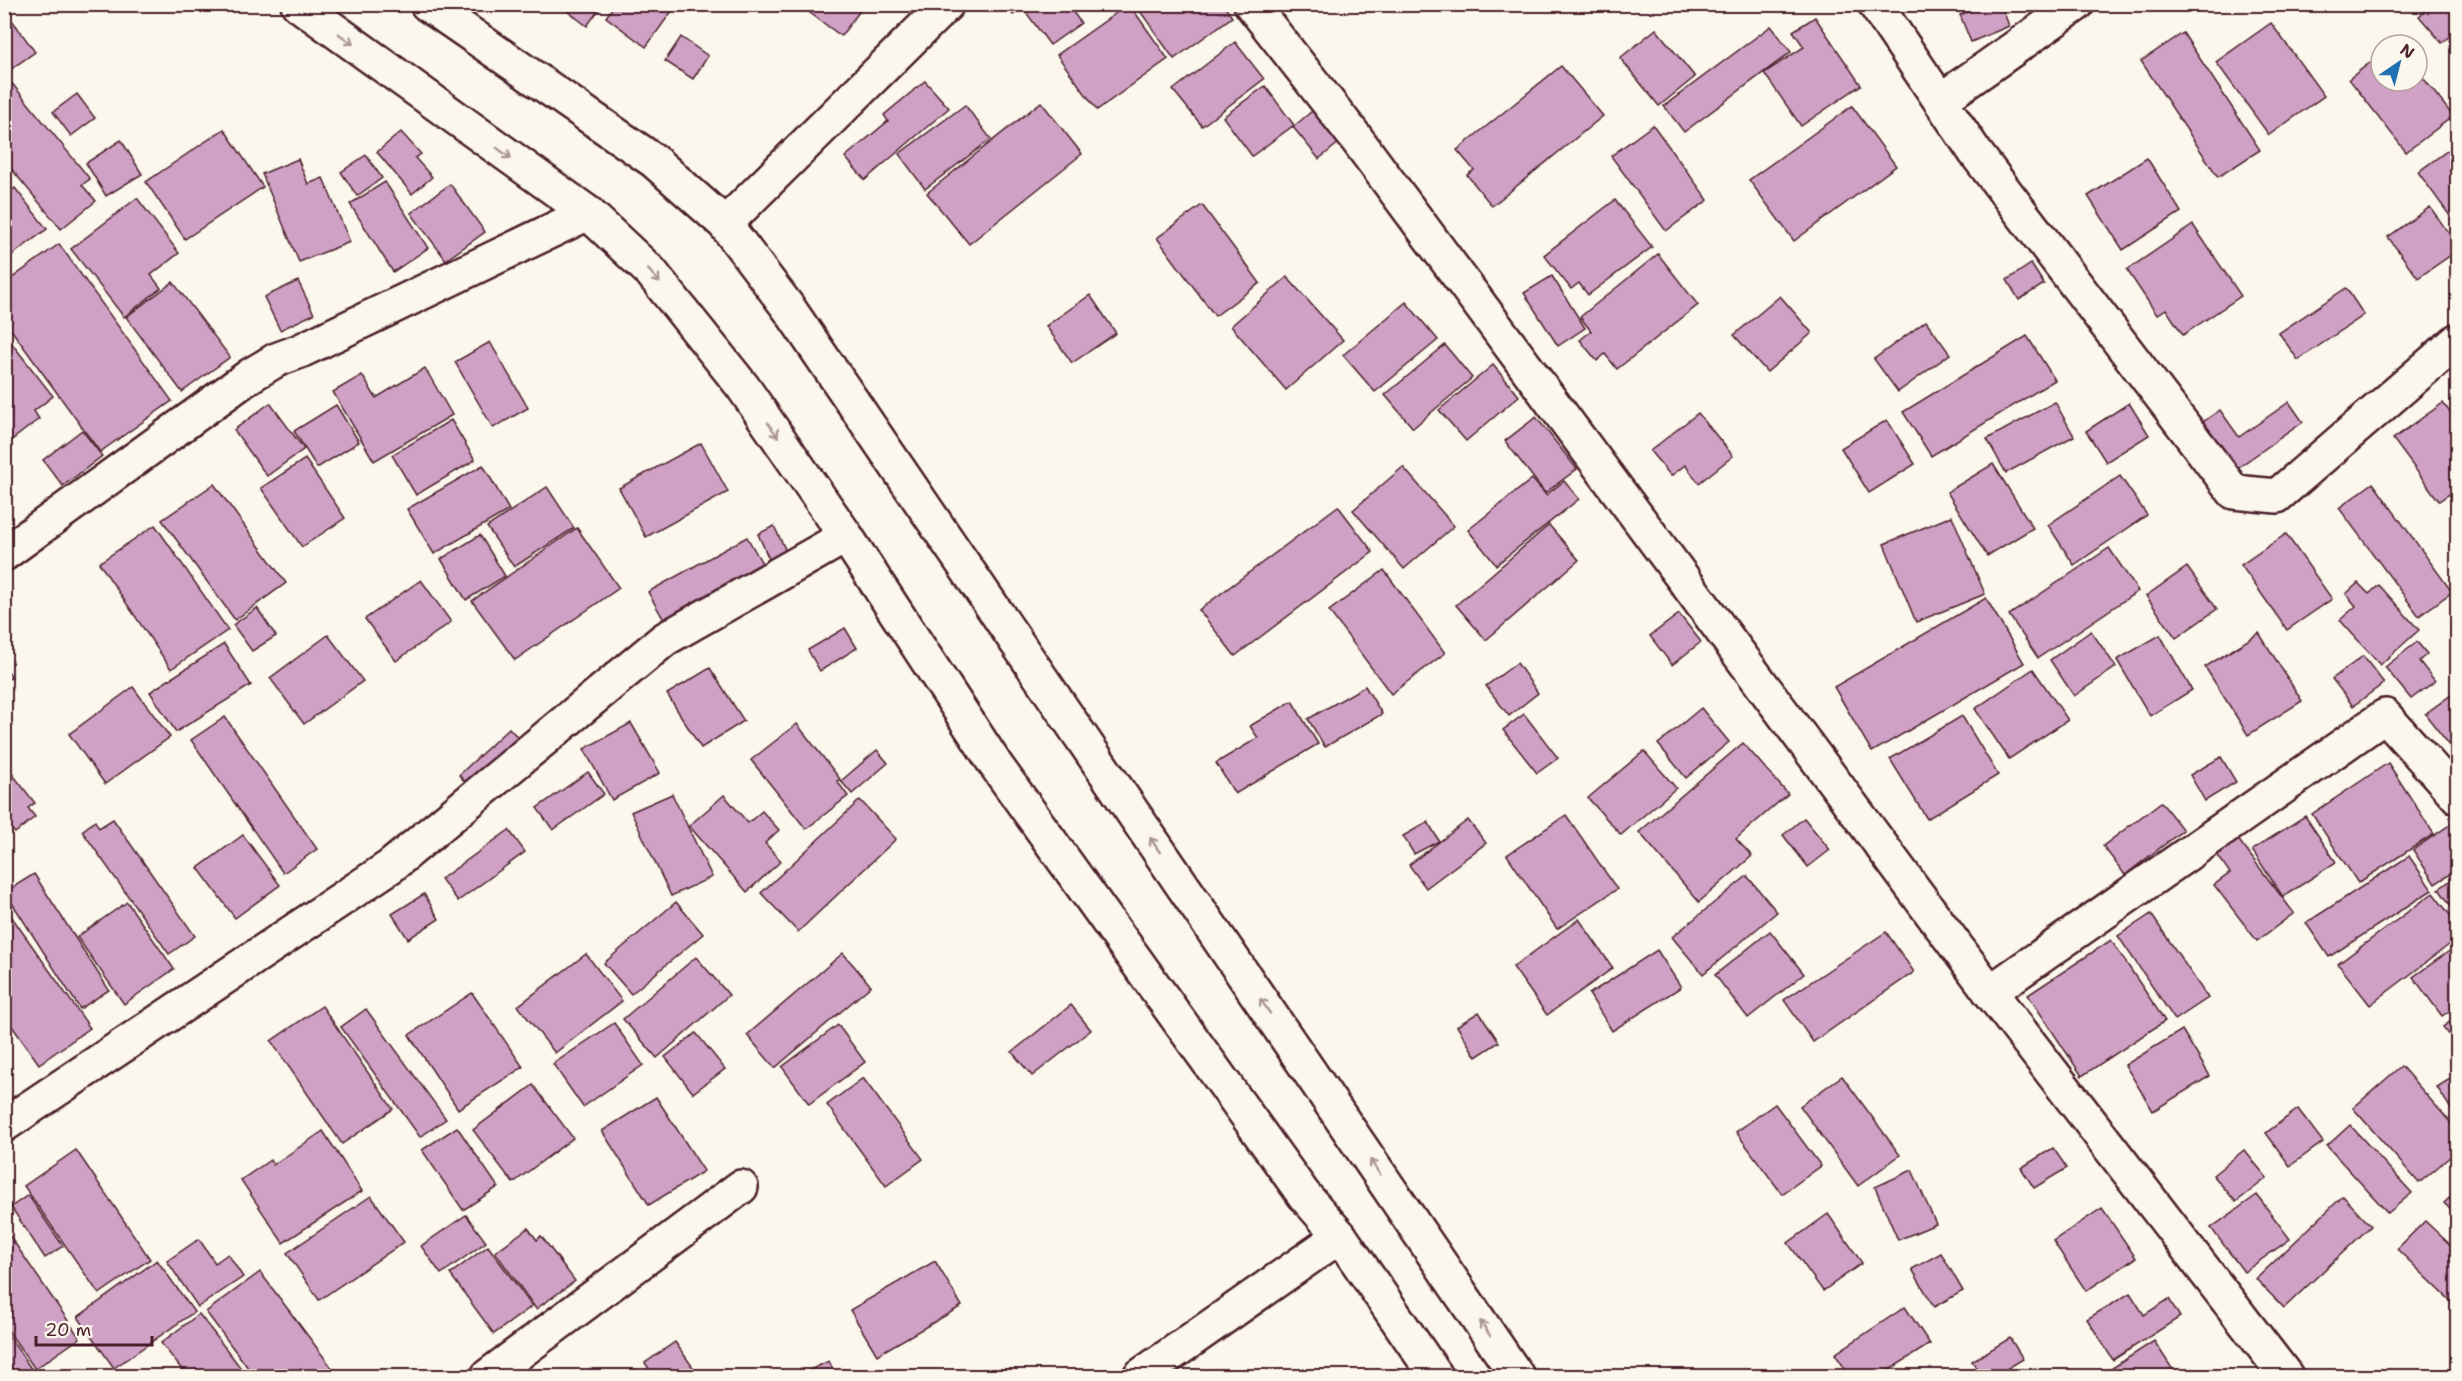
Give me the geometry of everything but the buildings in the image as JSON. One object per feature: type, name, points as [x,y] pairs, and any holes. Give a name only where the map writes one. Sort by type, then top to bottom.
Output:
[{"type":"street","points":[[298,4],[588,213],[651,272],[743,387],[846,536],[995,764],[1304,1195],[1340,1236],[1436,1377]]},
{"type":"street","points":[[428,4],[654,162],[725,224],[790,310],[1518,1377]]},
{"type":"street","points":[[725,224],[947,4]]},
{"type":"street","points":[[1251,4],[1363,148],[1990,992],[2286,1377]]},
{"type":"street","points":[[1875,4],[1975,153],[2234,492],[2277,496],[2457,340]]},
{"type":"street","points":[[1941,100],[2077,4]]},
{"type":"street","points":[[4,554],[251,375],[276,360],[300,351],[588,213]]},
{"type":"street","points":[[4,1125],[391,866],[664,639],[846,536]]},
{"type":"street","points":[[1990,992],[2385,716],[2457,797]]},
{"type":"street","points":[[488,1377],[741,1187]]},
{"type":"street","points":[[1140,1377],[1340,1236]]}]
